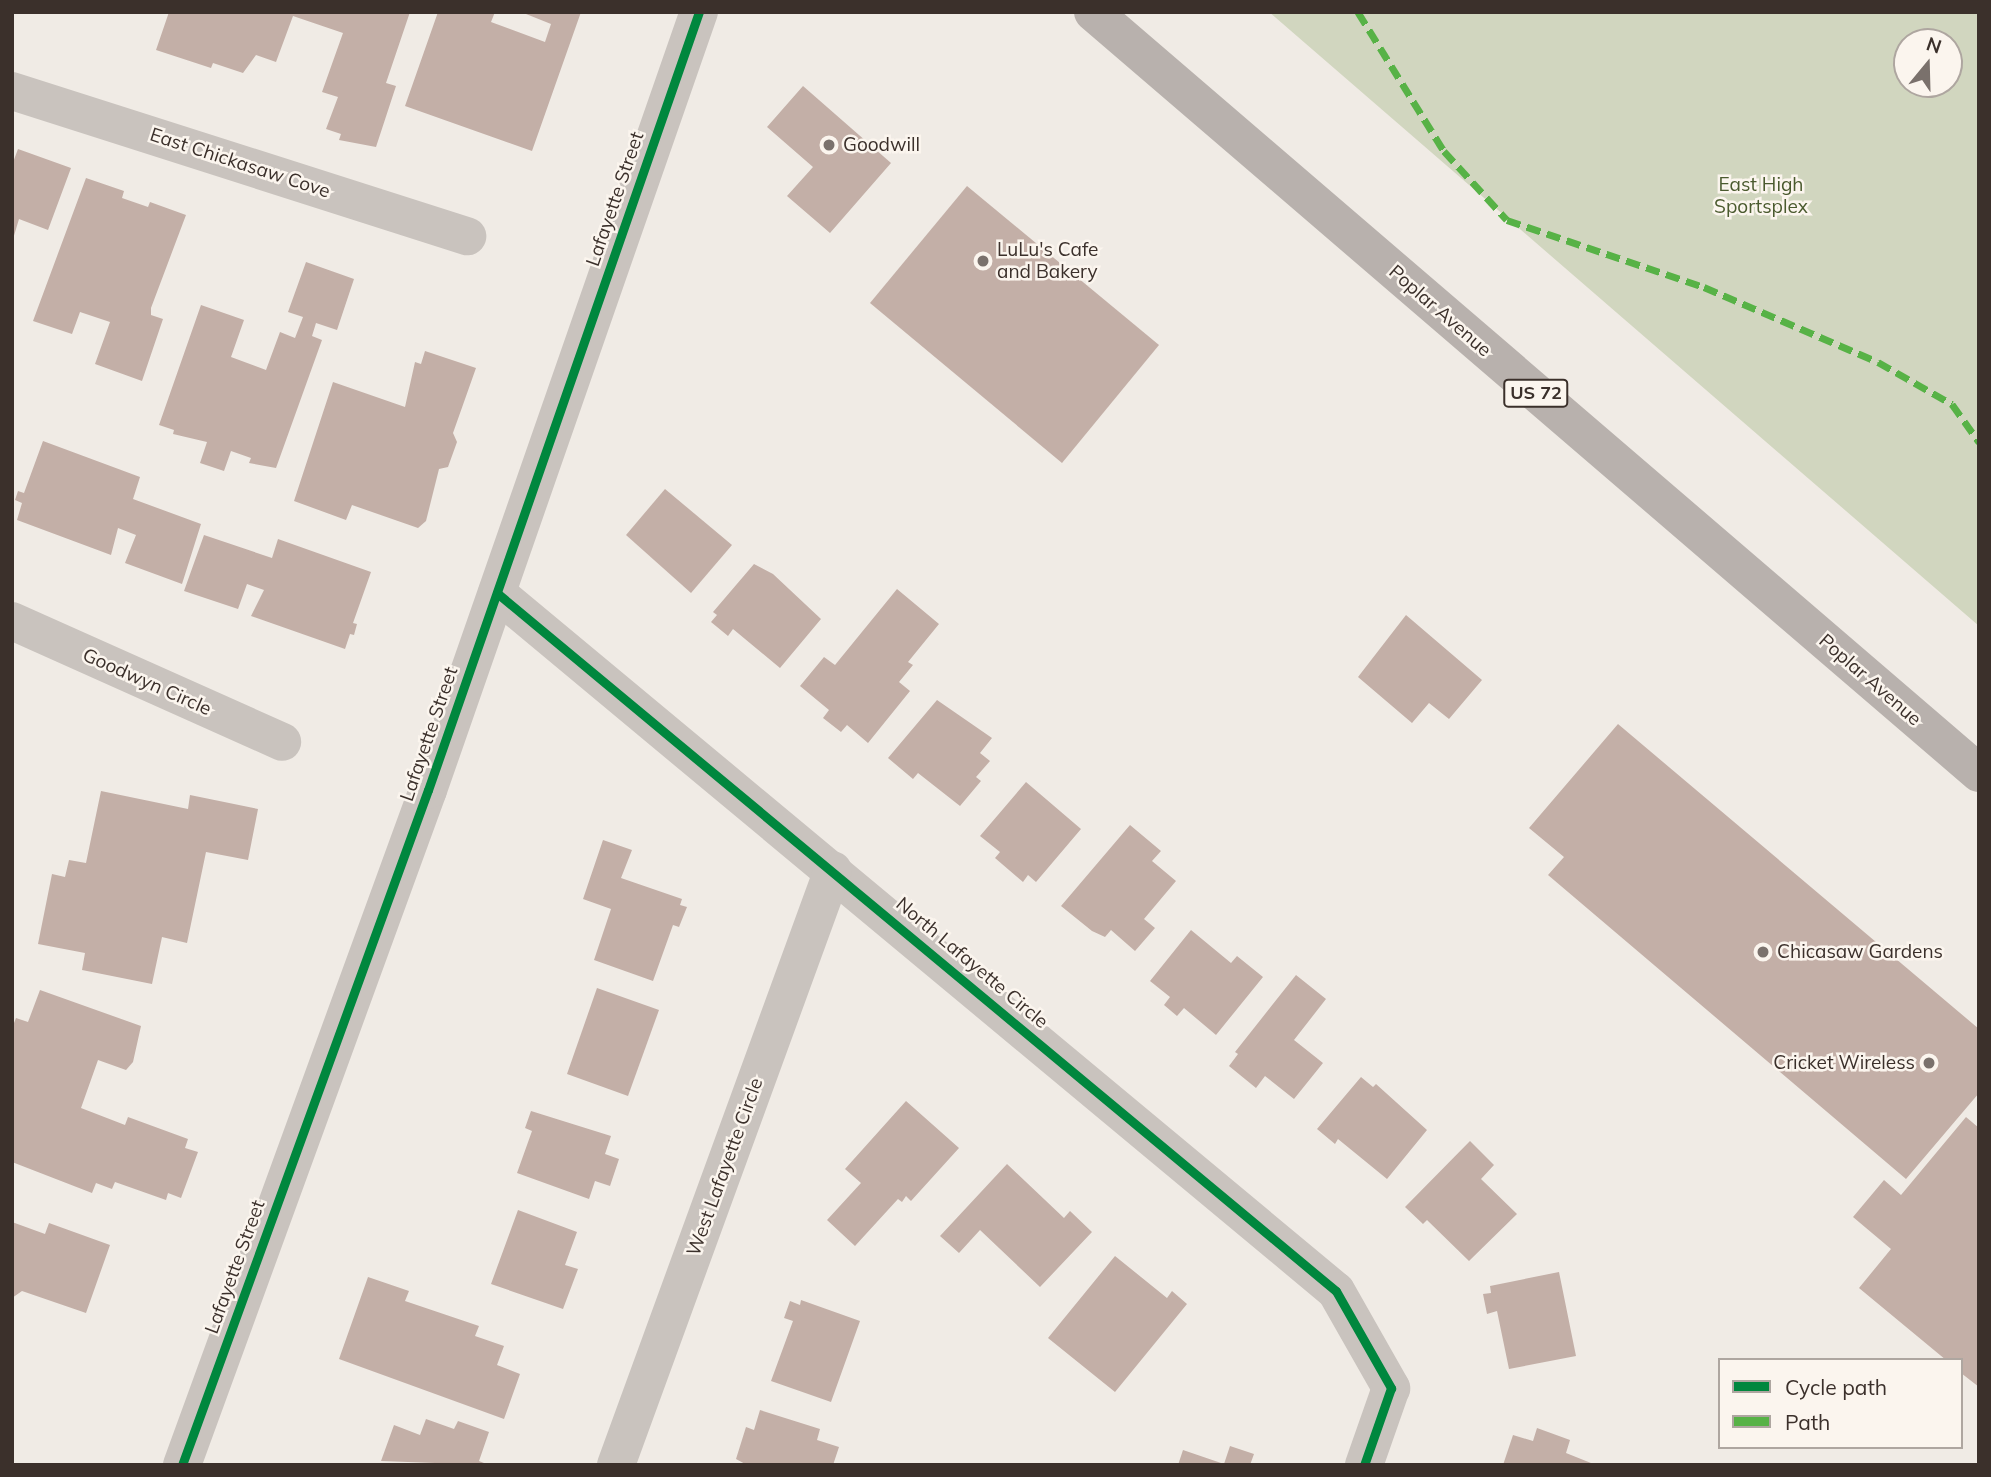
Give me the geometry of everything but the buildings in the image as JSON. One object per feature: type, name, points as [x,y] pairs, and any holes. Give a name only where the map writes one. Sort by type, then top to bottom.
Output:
[{"type":"main road","name":"Poplar Avenue","points":[[1093,12],[1979,773]]},
{"type":"street","name":"Lafayette Street","points":[[181,1465],[497,593],[699,12]]},
{"type":"street","name":"East Chickasaw Cove","points":[[12,91],[467,236]]},
{"type":"street","name":"North Lafayette Circle","points":[[497,593],[1336,1290],[1391,1388],[1364,1465]]},
{"type":"street","name":"Goodwyn Circle","points":[[12,621],[282,742]]},
{"type":"street","name":"West Lafayette Circle","points":[[617,1465],[833,870]]},
{"type":"green space","name":"East High Sportsplex","points":[[1269,12],[1979,12],[1979,626]]},
{"type":"marked path","points":[[1358,12],[1444,151],[1507,220],[1704,287],[1878,362],[1952,404],[1979,442]]},
{"type":"cycle path","points":[[182,1465],[428,790],[699,12]]},
{"type":"cycle path","points":[[497,593],[1336,1291],[1391,1388],[1364,1465]]},
{"type":"place","name":"Goodwill","points":[[829,145]]},
{"type":"place","name":"LuLu's Cafe and Bakery","points":[[983,261]]},
{"type":"place","name":"Chicasaw Gardens","points":[[1763,952]]},
{"type":"place","name":"Cricket Wireless","points":[[1929,1063]]}]
